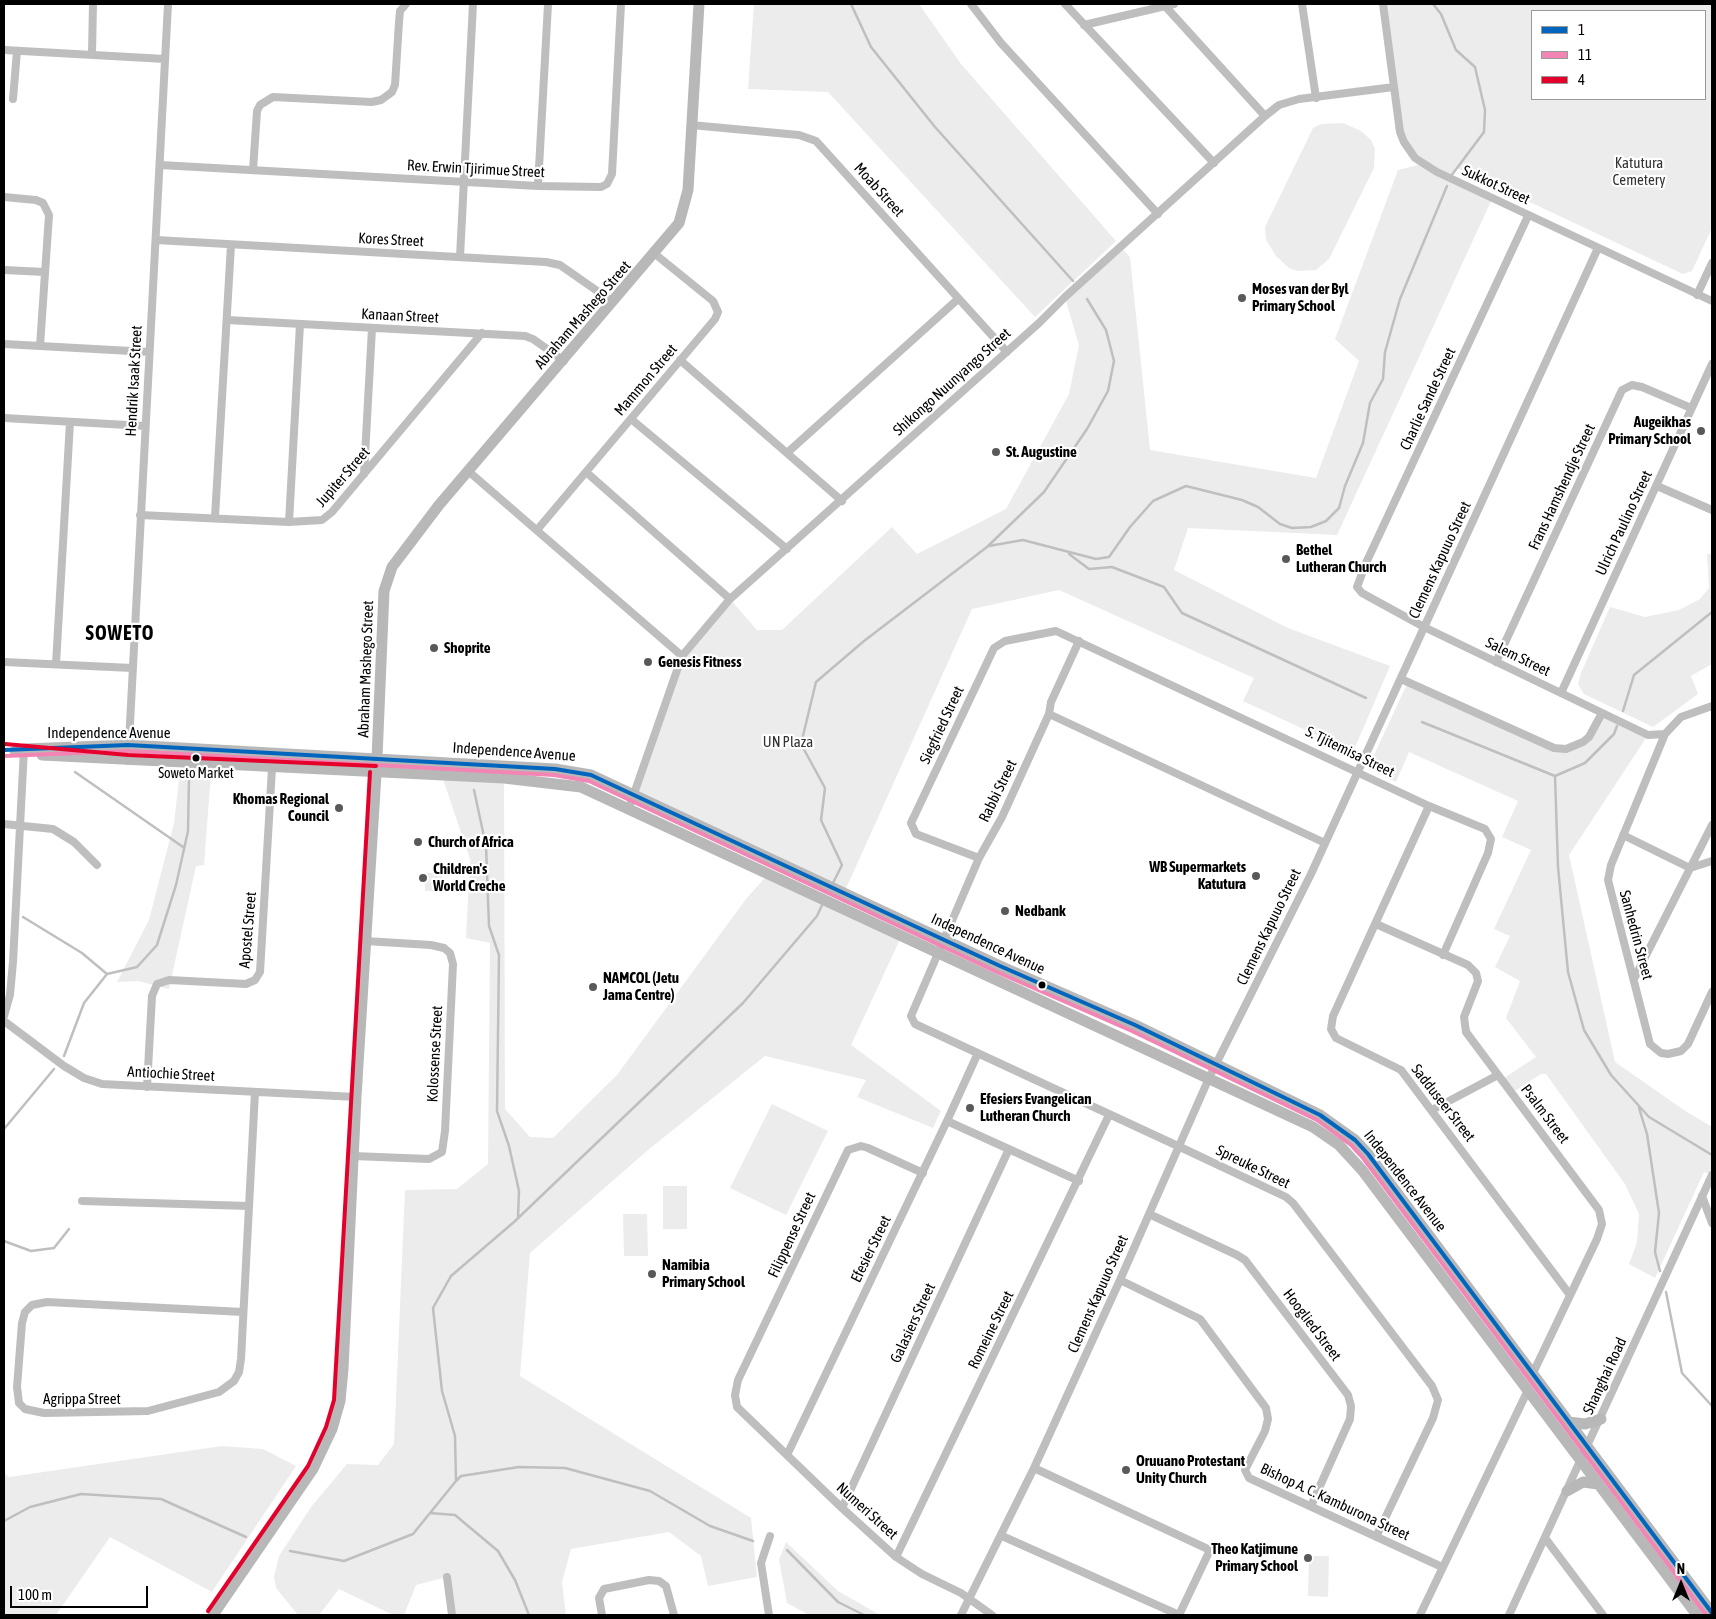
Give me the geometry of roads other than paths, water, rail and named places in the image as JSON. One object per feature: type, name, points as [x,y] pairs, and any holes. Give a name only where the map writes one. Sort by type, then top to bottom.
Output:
[{"type":"main road","name":"Abraham Mashego Street","points":[[213,1615],[313,1469],[335,1420],[344,1369],[356,1097],[377,758],[384,591],[392,567],[467,470],[564,361],[679,223],[686,206],[699,4]]},
{"type":"main road","name":"Independence Avenue","points":[[16,751],[377,758],[575,772],[591,775],[945,940],[1135,1025],[1320,1115],[1355,1140],[1368,1154],[1711,1610]]},
{"type":"main road","name":"Independence Avenue","points":[[128,753],[199,757],[267,768],[555,782],[581,787],[798,886],[1313,1127],[1349,1155],[1697,1615]]},
{"type":"main road","points":[[1569,1422],[1585,1424],[1601,1418]]},
{"type":"main road","points":[[1567,1490],[1583,1482],[1598,1484]]},
{"type":"street","points":[[92,54],[93,4]]},
{"type":"street","name":"Hendrik Isaak Street","points":[[128,753],[168,4]]},
{"type":"street","points":[[254,170],[257,111],[260,105],[273,97],[372,102],[380,100],[392,92],[395,85],[400,11],[406,4]]},
{"type":"street","points":[[460,257],[473,4]]},
{"type":"street","points":[[538,186],[548,4]]},
{"type":"street","name":"Rev. Erwin Tjirimue Street","points":[[160,165],[594,189],[602,187],[610,180],[621,4]]},
{"type":"street","points":[[971,4],[1001,43],[1158,214]]},
{"type":"street","points":[[1066,4],[1214,164]]},
{"type":"street","points":[[1084,25],[1174,4]]},
{"type":"street","points":[[1302,4],[1316,98]]},
{"type":"street","name":"Sukkot Street","points":[[1383,4],[1400,132],[1411,154],[1424,166],[1712,301]]},
{"type":"street","points":[[1165,6],[1265,116]]},
{"type":"street","points":[[4,50],[165,59]]},
{"type":"street","points":[[14,99],[17,50]]},
{"type":"street","name":"Shikongo Nuunyango Street","points":[[629,808],[682,656],[730,599],[1007,352],[1265,116],[1287,102],[1394,87]]},
{"type":"street","name":"Moab Street","points":[[692,125],[799,135],[816,141],[1007,352]]},
{"type":"street","points":[[4,197],[36,200],[47,208],[49,215],[40,346]]},
{"type":"street","name":"Charlie Sande Street","points":[[1362,594],[1357,587],[1358,580],[1528,216]]},
{"type":"street","name":"Kores Street","points":[[156,240],[546,262],[560,265],[613,302]]},
{"type":"street","points":[[215,517],[231,244]]},
{"type":"street","name":"Clemens Kapuuo Street","points":[[961,1615],[1002,1536],[1034,1468],[1180,1147],[1209,1078],[1325,843],[1598,248]]},
{"type":"street","name":"Mammon Street","points":[[537,530],[680,360],[713,324],[718,312],[716,306],[655,254]]},
{"type":"street","points":[[1697,294],[1712,263]]},
{"type":"street","points":[[4,270],[45,272]]},
{"type":"street","points":[[787,453],[958,299]]},
{"type":"street","name":"Kanaan Street","points":[[228,320],[528,337],[564,361]]},
{"type":"street","points":[[289,522],[300,324]]},
{"type":"street","points":[[364,474],[372,328]]},
{"type":"street","name":"Jupiter Street","points":[[140,515],[215,517],[289,522],[322,520],[364,474],[482,333]]},
{"type":"street","points":[[4,344],[149,352]]},
{"type":"street","points":[[680,360],[842,500]]},
{"type":"street","name":"Ulrich Paulino Street","points":[[1561,693],[1712,364]]},
{"type":"street","name":"Frans Hamshendje Street","points":[[1496,662],[1622,390],[1632,386],[1642,387],[1691,408]]},
{"type":"street","points":[[4,418],[145,426]]},
{"type":"street","points":[[631,420],[787,549]]},
{"type":"street","points":[[56,664],[70,422]]},
{"type":"street","points":[[467,470],[682,656]]},
{"type":"street","points":[[586,472],[730,599]]},
{"type":"street","points":[[1657,486],[1712,510]]},
{"type":"street","name":"Salem Street","points":[[1362,594],[1424,627],[1648,735],[1665,734]]},
{"type":"street","name":"Siegfried Street","points":[[979,858],[916,834],[910,823],[994,648],[1005,641],[1052,630],[1079,641]]},
{"type":"street","name":"Rabbi Street","points":[[939,952],[979,858],[1002,817],[1049,714],[1051,702],[1079,641]]},
{"type":"street","name":"S. Tjitemisa Street","points":[[1079,641],[1429,806],[1479,825],[1488,831],[1491,840],[1488,852],[1443,955]]},
{"type":"street","points":[[4,662],[132,668]]},
{"type":"street","points":[[1401,679],[1554,748],[1566,748],[1583,742],[1589,737],[1602,713]]},
{"type":"street","name":"Sanhedrin Street","points":[[1712,706],[1681,717],[1665,734],[1611,865],[1608,880],[1650,1044],[1661,1053],[1668,1054],[1681,1051],[1688,1044],[1712,992]]},
{"type":"street","points":[[1049,714],[1325,843]]},
{"type":"street","points":[[4,1016],[11,984],[19,825],[16,751]]},
{"type":"street","name":"Apostel Street","points":[[147,1087],[152,996],[157,984],[169,980],[246,984],[255,980],[260,972],[267,768]]},
{"type":"street","name":"Sadduseer Street","points":[[1429,806],[1333,1016],[1331,1029],[1336,1038],[1397,1066],[1570,1295]]},
{"type":"street","points":[[4,824],[42,826],[63,834],[97,865]]},
{"type":"street","points":[[1634,979],[1712,824]]},
{"type":"street","points":[[1623,835],[1690,868],[1712,861]]},
{"type":"street","name":"Psalm Street","points":[[1376,924],[1468,966],[1476,973],[1478,981],[1466,1012],[1464,1027],[1600,1210],[1600,1230],[1533,1373]]},
{"type":"street","name":"Kolossense Street","points":[[353,1156],[430,1159],[442,1152],[445,1131],[453,964],[450,953],[444,948],[431,945],[365,942]]},
{"type":"street","name":"Spreuke Street","points":[[939,952],[911,1016],[915,1024],[1286,1198],[1293,1203],[1436,1393],[1437,1407],[1433,1418],[1376,1536]]},
{"type":"street","name":"Antiochie Street","points":[[4,1021],[64,1066],[84,1078],[110,1085],[356,1097]]},
{"type":"street","name":"Efesier Street","points":[[786,1456],[978,1053]]},
{"type":"street","points":[[1432,1110],[1498,1075]]},
{"type":"street","name":"Agrippa Street","points":[[243,1312],[47,1302],[32,1305],[25,1312],[22,1323],[17,1387],[19,1403],[25,1409],[44,1413],[130,1412],[164,1408],[219,1392],[234,1381],[239,1372],[243,1312],[255,1092]]},
{"type":"street","name":"Romeine Street","points":[[896,1557],[1079,1181],[1109,1115]]},
{"type":"street","points":[[947,1121],[1079,1181]]},
{"type":"street","name":"Filippense Street","points":[[737,1408],[735,1395],[738,1380],[848,1150],[861,1146],[868,1148],[922,1173]]},
{"type":"street","name":"Galasiers Street","points":[[842,1508],[1009,1149]]},
{"type":"street","name":"Shanghai Road","points":[[1510,1614],[1712,1175]]},
{"type":"street","points":[[1702,1196],[1712,1223]]},
{"type":"street","points":[[82,1201],[249,1206]]},
{"type":"street","name":"Hooglied Street","points":[[1149,1214],[1245,1260],[1348,1395],[1351,1406],[1350,1419],[1311,1506]]},
{"type":"street","name":"Bishop A. C. Kamburona Street","points":[[1120,1280],[1193,1314],[1203,1323],[1266,1408],[1268,1419],[1265,1431],[1245,1470],[1245,1474],[1249,1478],[1442,1567]]},
{"type":"street","points":[[1420,1615],[1528,1390]]},
{"type":"street","name":"Numeri Street","points":[[737,1408],[786,1456],[896,1557],[922,1574],[970,1599],[992,1615]]},
{"type":"street","points":[[1002,1536],[1179,1615],[1210,1550],[1034,1468]]},
{"type":"street","points":[[769,1615],[761,1563],[770,1536]]},
{"type":"street","points":[[1545,1538],[1603,1615]]},
{"type":"street","points":[[447,1577],[452,1615]]},
{"type":"street","points":[[602,1615],[599,1598],[604,1589],[648,1580],[659,1581],[666,1586],[674,1615]]},
{"type":"waterway","points":[[851,4],[871,47],[935,127],[1073,281]]},
{"type":"waterway","points":[[1433,4],[1441,14],[1456,50],[1475,67],[1485,110],[1484,132],[1451,176]]},
{"type":"waterway","points":[[989,546],[1023,540],[1096,559],[1109,557],[1130,527],[1153,501],[1186,486],[1242,500],[1258,507],[1280,524],[1292,528],[1311,527],[1326,521],[1339,508],[1345,486],[1363,443],[1370,403],[1383,379],[1385,352],[1400,299],[1447,186]]},
{"type":"waterway","points":[[832,885],[842,865],[821,820],[825,788],[801,744],[816,682],[864,641],[987,547],[1044,492],[1087,429],[1108,391],[1114,361],[1106,330],[1087,299]]},
{"type":"waterway","points":[[1069,554],[1089,569],[1112,567],[1164,587],[1182,613],[1366,698]]},
{"type":"waterway","points":[[1623,711],[1634,675],[1712,612]]},
{"type":"waterway","points":[[1422,722],[1555,776],[1585,763],[1614,734],[1617,726]]},
{"type":"waterway","points":[[75,772],[183,847]]},
{"type":"waterway","points":[[1555,776],[1558,867],[1568,972],[1584,1030],[1611,1075],[1649,1117],[1712,1155]]},
{"type":"waterway","points":[[64,1056],[84,1003],[107,974],[137,967],[157,945],[176,885],[188,831],[189,779]]},
{"type":"waterway","points":[[474,790],[486,846],[489,926],[499,955],[497,1111],[509,1146],[519,1191],[518,1217]]},
{"type":"waterway","points":[[290,1551],[344,1561],[413,1534],[456,1481],[455,1436],[442,1391],[433,1308],[451,1276],[514,1222],[743,1003],[817,916],[823,903]]},
{"type":"waterway","points":[[23,917],[82,953],[107,974]]},
{"type":"waterway","points":[[4,1129],[54,1069]]},
{"type":"waterway","points":[[1639,1108],[1647,1134],[1659,1213],[1655,1252],[1660,1271]]},
{"type":"waterway","points":[[4,1241],[31,1251],[54,1248],[69,1229]]},
{"type":"waterway","points":[[1666,1292],[1682,1373],[1712,1406]]},
{"type":"waterway","points":[[456,1481],[461,1476],[519,1467],[565,1468],[650,1491],[710,1526],[753,1541]]},
{"type":"waterway","points":[[4,1521],[30,1507],[81,1494],[161,1499],[246,1537]]},
{"type":"waterway","points":[[430,1513],[455,1515],[498,1551],[515,1580],[529,1615]]},
{"type":"waterway","points":[[787,1550],[838,1602],[864,1615]]},
{"type":"place","name":"Moses van der Byl Primary School","points":[[1242,298]]},
{"type":"place","name":"Augeikhas Primary School","points":[[1701,431]]},
{"type":"place","name":"St. Augustine","points":[[996,452]]},
{"type":"place","name":"Bethel Lutheran Church","points":[[1286,559]]},
{"type":"place","name":"Shoprite","points":[[434,648]]},
{"type":"place","name":"Genesis Fitness","points":[[648,662]]},
{"type":"place","name":"Soweto Market","points":[[196,758]]},
{"type":"place","name":"Khomas Regional Council","points":[[339,808]]},
{"type":"place","name":"Church of Africa","points":[[418,842]]},
{"type":"place","name":"WB Supermarkets Katutura","points":[[1256,876]]},
{"type":"place","name":"Children's World Creche","points":[[423,878]]},
{"type":"place","name":"Nedbank","points":[[1005,911]]},
{"type":"place","name":"NAMCOL (Jetu Jama Centre)","points":[[593,987]]},
{"type":"place","name":"Efesiers Evangelican Lutheran Church","points":[[970,1108]]},
{"type":"place","name":"Namibia Primary School","points":[[652,1274]]},
{"type":"place","name":"Oruuano Protestant Unity Church","points":[[1126,1470]]},
{"type":"place","name":"Theo Katjimune Primary School","points":[[1308,1558]]},
{"type":"district","name":"SOWETO","points":[[120,634]]},
{"type":"park label","name":"Katutura Cemetery","points":[[1639,172]]},
{"type":"park label","name":"UN Plaza","points":[[788,742]]}]
